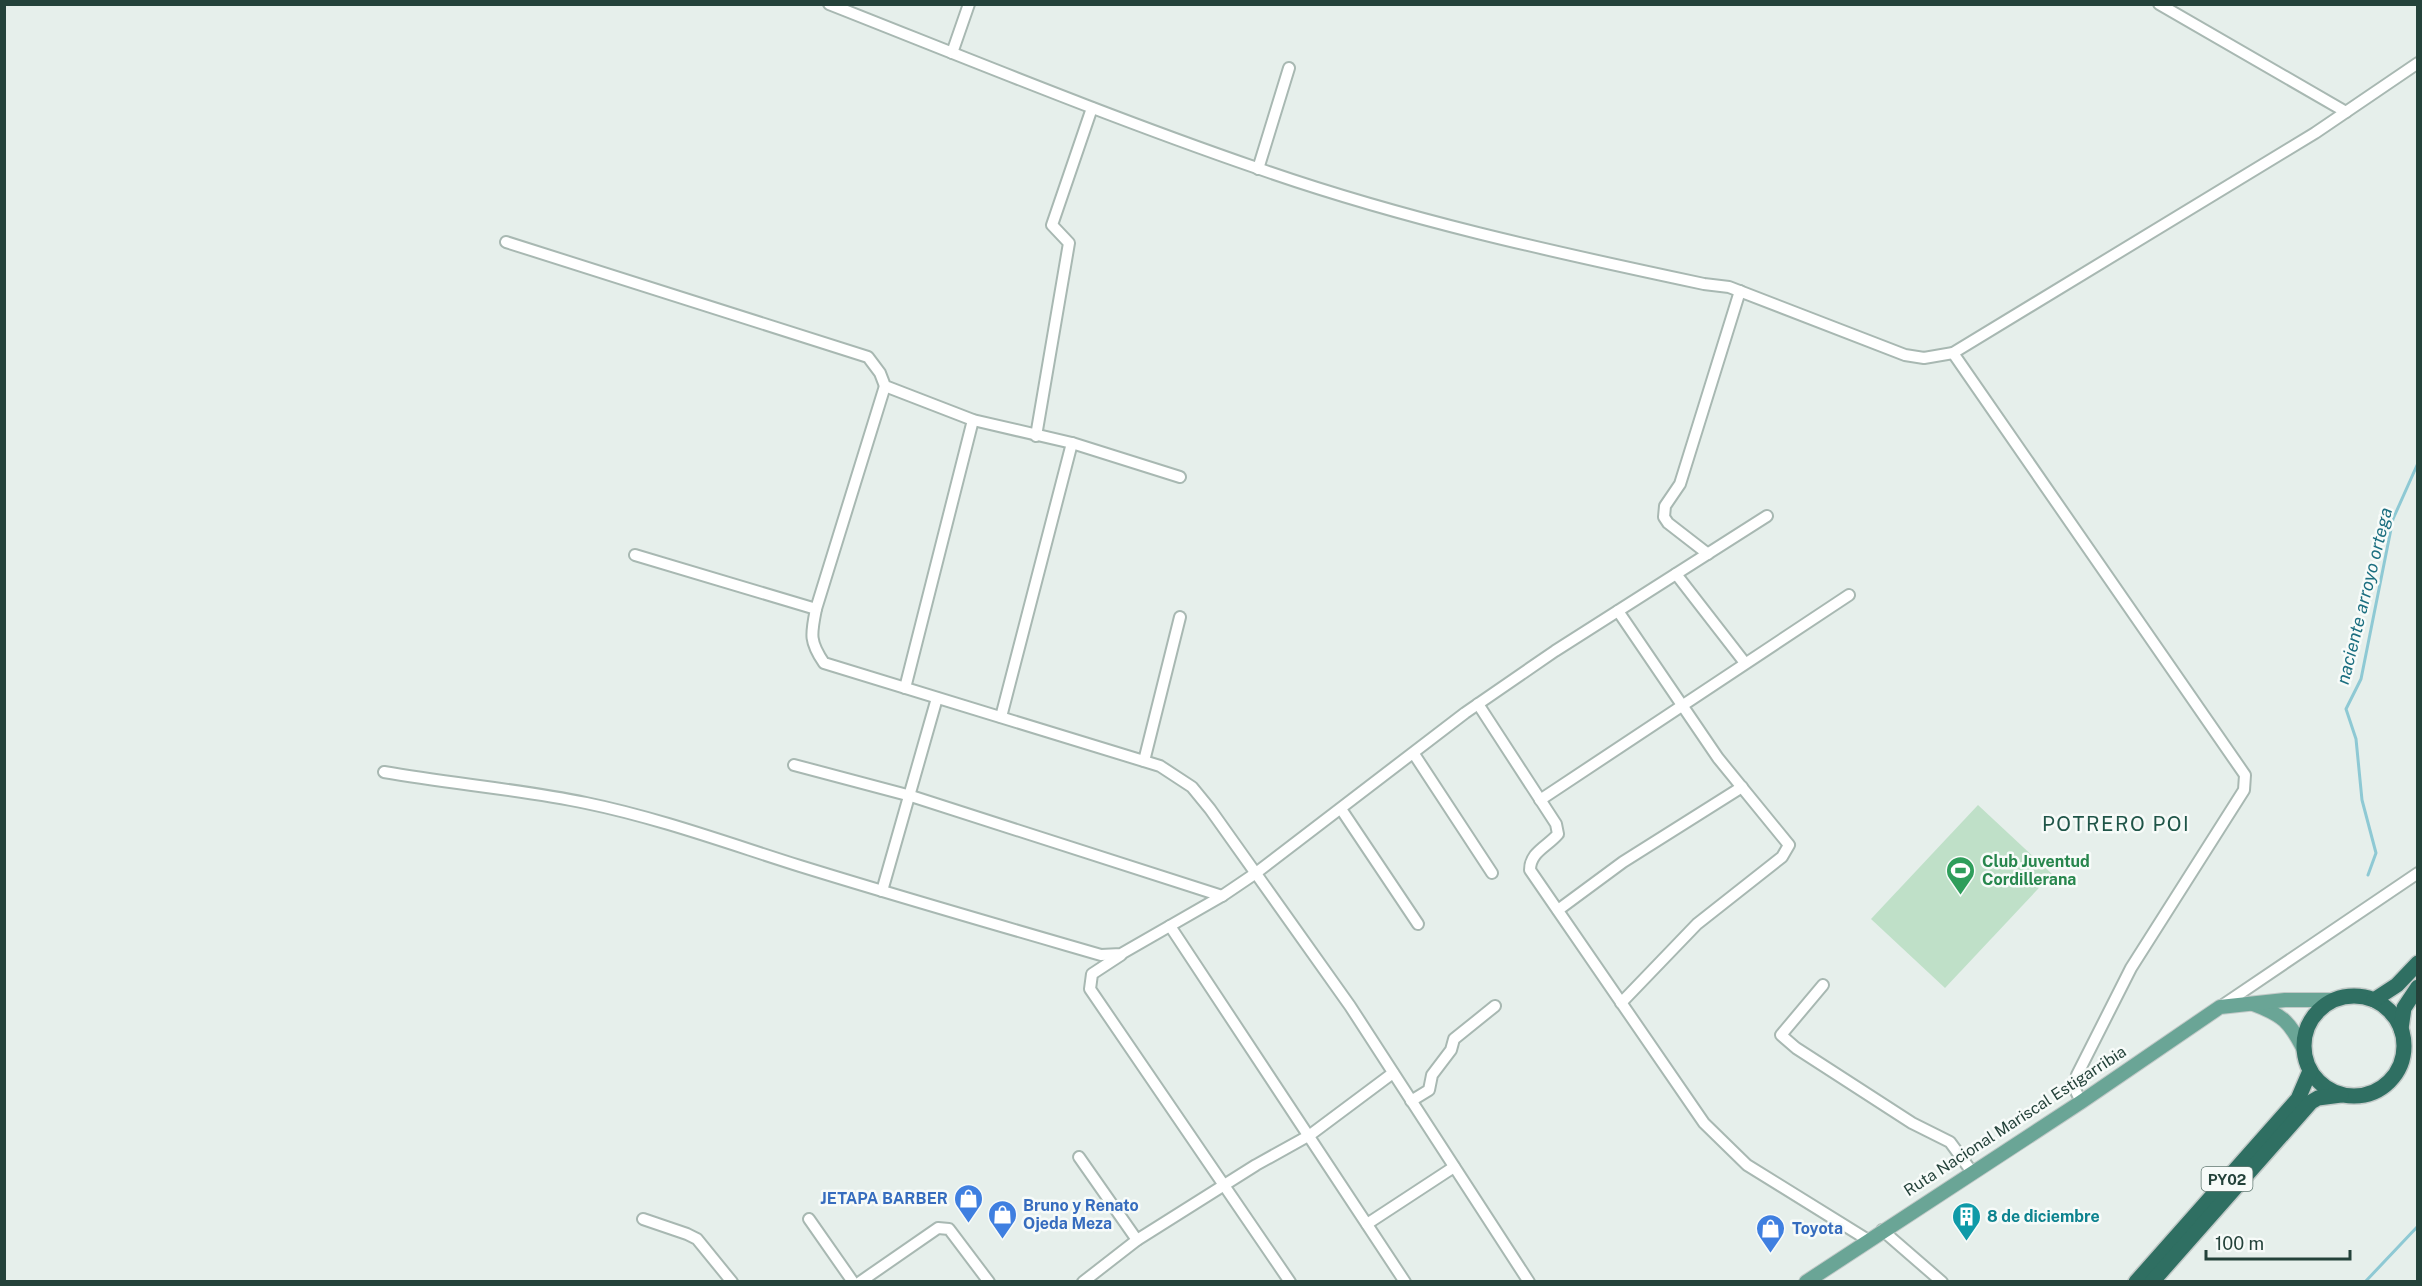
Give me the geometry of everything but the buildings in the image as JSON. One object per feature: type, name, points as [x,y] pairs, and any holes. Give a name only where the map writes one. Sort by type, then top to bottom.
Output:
[{"type":"highway","points":[[2374,1000],[2397,985],[2418,963]]},
{"type":"highway","name":"PY02","points":[[2152,1281],[2311,1102],[2318,1098],[2366,1094],[2381,1087],[2393,1076],[2401,1061],[2404,1045],[2401,1029],[2404,1008],[2418,987]]},
{"type":"highway","points":[[2341,1095],[2323,1085],[2310,1071],[2304,1050],[2306,1030],[2317,1012],[2333,1000],[2346,996],[2360,996],[2374,1000],[2385,1007],[2401,1029]]},
{"type":"highway","name":"PY02","points":[[2136,1281],[2298,1099],[2310,1071]]},
{"type":"main road","name":"Ruta Nacional Mariscal Estigarribia","points":[[1806,1281],[2081,1102],[2220,1007],[2248,1003],[2333,1000]]},
{"type":"main road","points":[[2248,1003],[2282,1017],[2294,1031],[2304,1050]]},
{"type":"street","points":[[829,4],[1092,108],[1258,169],[1409,215],[1533,247],[1704,284],[1729,287],[1905,355],[1924,358],[1953,353],[2346,112],[2418,63]]},
{"type":"street","points":[[952,53],[969,4]]},
{"type":"street","points":[[2160,4],[2346,112]]},
{"type":"street","points":[[1258,169],[1289,68]]},
{"type":"street","points":[[1036,436],[1069,243],[1052,225],[1092,108]]},
{"type":"street","points":[[506,242],[868,357],[880,373],[885,386],[816,609],[811,634],[813,648],[824,663],[1160,766],[1192,787],[1343,997],[1529,1281]]},
{"type":"street","points":[[1708,554],[1668,523],[1664,517],[1665,506],[1680,484],[1740,291]]},
{"type":"street","points":[[1953,353],[2245,775],[2244,790],[2132,968],[2077,1076],[2074,1087],[2081,1102]]},
{"type":"street","points":[[885,386],[973,420],[1036,436],[1072,442],[1180,477]]},
{"type":"street","points":[[905,688],[973,420]]},
{"type":"street","points":[[1000,717],[1072,442]]},
{"type":"street","points":[[1290,1281],[1090,990],[1092,974],[1121,954],[1222,896],[1256,873],[1478,704],[1767,516]]},
{"type":"street","points":[[635,555],[816,609]]},
{"type":"street","points":[[1676,574],[1745,663]]},
{"type":"street","points":[[1540,800],[1849,595]]},
{"type":"street","points":[[1618,611],[1718,759],[1789,845],[1782,857],[1697,924],[1621,1003]]},
{"type":"street","points":[[1144,761],[1180,617]]},
{"type":"street","points":[[882,891],[937,698]]},
{"type":"street","points":[[1478,704],[1556,824],[1558,834],[1550,844],[1536,852],[1530,861],[1530,870],[1704,1123],[1747,1165],[1868,1240]]},
{"type":"street","points":[[1414,754],[1492,873]]},
{"type":"street","points":[[794,765],[910,796],[1222,896]]},
{"type":"street","points":[[384,772],[428,780],[500,787],[637,815],[882,891],[1101,955],[1121,954]]},
{"type":"street","points":[[1558,910],[1623,862],[1742,787]]},
{"type":"street","points":[[1341,809],[1418,924]]},
{"type":"street","points":[[2220,1007],[2418,873]]},
{"type":"street","points":[[1170,926],[1405,1281]]},
{"type":"street","points":[[1822,985],[1781,1035],[1796,1048],[1912,1123],[1950,1142],[1972,1172]]},
{"type":"street","points":[[1412,1101],[1429,1090],[1432,1075],[1451,1050],[1454,1039],[1495,1006]]},
{"type":"street","points":[[1083,1281],[1137,1240],[1224,1185],[1309,1136],[1393,1073]]},
{"type":"street","points":[[1080,1157],[1137,1240]]},
{"type":"street","points":[[1367,1224],[1455,1167]]},
{"type":"street","points":[[643,1219],[697,1239],[732,1281]]},
{"type":"street","points":[[809,1219],[853,1281]]},
{"type":"street","points":[[860,1281],[938,1228],[949,1229],[989,1281]]},
{"type":"street","points":[[1882,1230],[1942,1281]]},
{"type":"green space","name":"Club Juventud Cordillerana","points":[[1978,805],[2052,874],[1945,988],[1871,919]]},
{"type":"waterway","name":"naciente arroyo ortega","points":[[2368,875],[2376,853],[2362,800],[2356,739],[2346,709],[2361,679],[2393,519],[2418,463]]},
{"type":"waterway","points":[[2365,1282],[2418,1226]]},
{"type":"place","name":"Club Juventud Cordillerana","points":[[1961,896]]},
{"type":"place","name":"JETAPA BARBER","points":[[969,1224]]},
{"type":"place","name":"Bruno y Renato Ojeda Meza","points":[[1002,1240]]},
{"type":"place","name":"8 de diciembre","points":[[1966,1242]]},
{"type":"place","name":"Toyota","points":[[1771,1254]]},
{"type":"district","name":"POTRERO POI","points":[[2116,824]]}]
